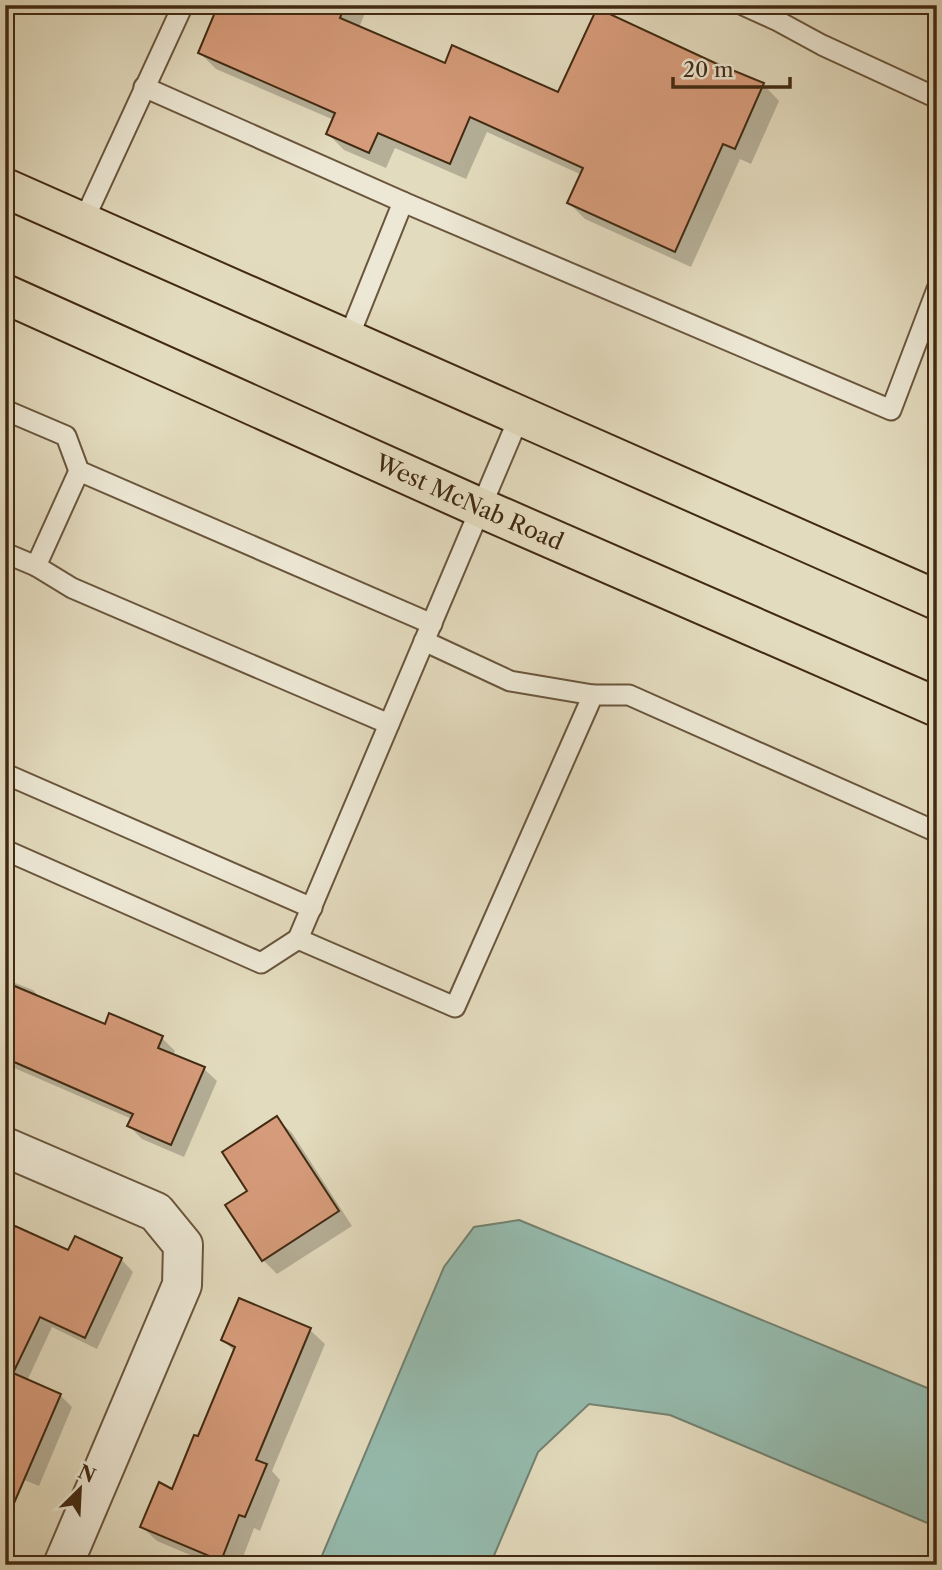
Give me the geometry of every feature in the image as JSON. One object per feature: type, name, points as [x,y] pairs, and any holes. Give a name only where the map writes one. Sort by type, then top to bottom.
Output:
[{"type":"main road","points":[[5,188],[937,600]]},
{"type":"main road","name":"West McNab Road","points":[[5,293],[481,508],[937,706]]},
{"type":"street","points":[[5,1147],[156,1212],[183,1245],[182,1285],[63,1565]]},
{"type":"lane","points":[[83,222],[183,5]]},
{"type":"lane","points":[[743,5],[937,98]]},
{"type":"lane","points":[[144,87],[403,202],[891,410],[937,289]]},
{"type":"lane","points":[[348,339],[403,202]]},
{"type":"lane","points":[[5,410],[66,436],[79,471],[36,566]]},
{"type":"lane","points":[[5,850],[261,963],[298,939],[520,415]]},
{"type":"lane","points":[[79,471],[428,632],[510,681],[593,695],[629,695],[937,832]]},
{"type":"lane","points":[[5,553],[36,566],[72,588],[389,724]]},
{"type":"lane","points":[[298,939],[455,1007],[593,695]]},
{"type":"lane","points":[[5,777],[10,776],[312,908]]},
{"type":"water","points":[[519,1220],[937,1392],[937,1527],[670,1415],[589,1404],[538,1452],[490,1565],[318,1565],[444,1267],[474,1227]]},
{"type":"building","points":[[218,5],[345,5],[340,18],[445,63],[452,45],[558,92],[597,8],[764,83],[735,149],[723,144],[675,252],[567,203],[583,168],[470,117],[450,164],[378,133],[369,153],[326,134],[335,113],[198,53]]},
{"type":"building","points":[[5,982],[105,1024],[109,1013],[163,1036],[158,1048],[205,1067],[171,1145],[127,1126],[133,1114],[5,1058]]},
{"type":"building","points":[[277,1116],[339,1211],[262,1261],[225,1205],[247,1191],[222,1152]]},
{"type":"building","points":[[15,1226],[68,1250],[75,1236],[122,1258],[85,1338],[40,1317],[13,1373],[61,1394],[5,1524],[5,1248]]},
{"type":"building","points":[[239,1298],[311,1328],[256,1460],[267,1464],[245,1517],[239,1515],[221,1561],[140,1527],[159,1482],[172,1489],[194,1435],[198,1436],[235,1347],[221,1340]]}]
